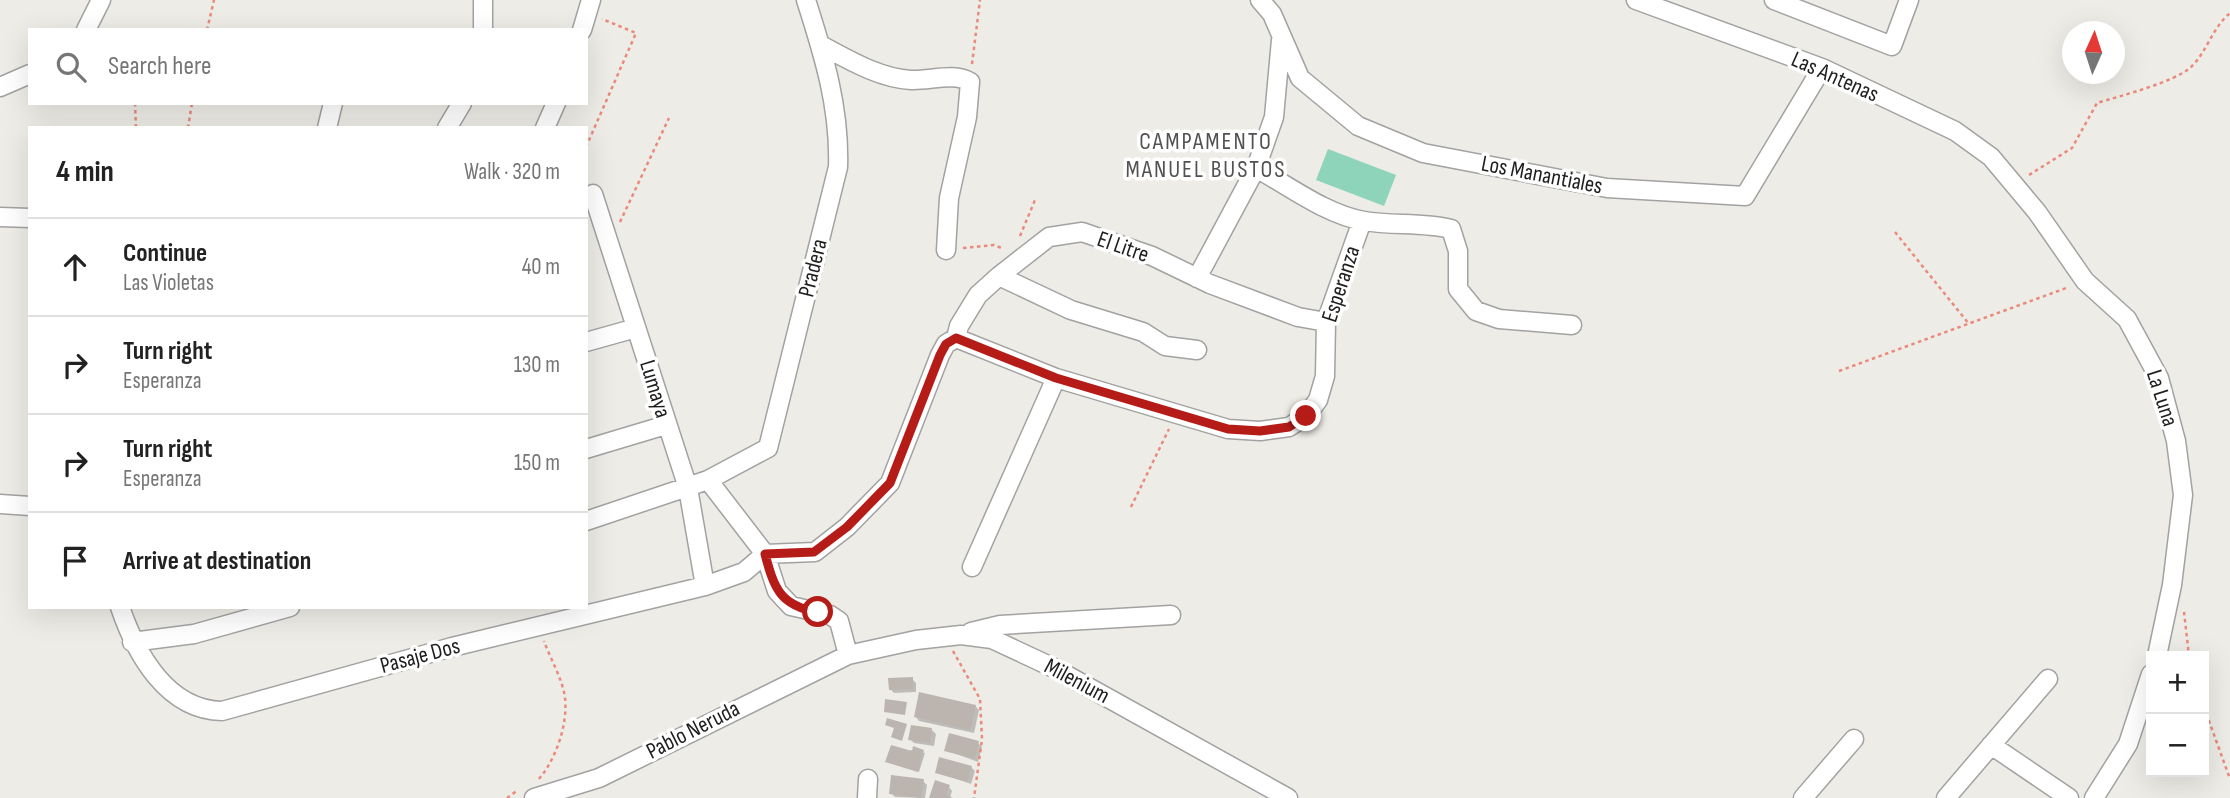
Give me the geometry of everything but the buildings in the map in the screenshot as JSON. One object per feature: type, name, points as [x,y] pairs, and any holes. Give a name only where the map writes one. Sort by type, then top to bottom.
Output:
[{"type":"street","points":[[87,28],[101,0]]},
{"type":"street","points":[[483,0],[483,28]]},
{"type":"street","name":"Pradera","points":[[588,520],[708,480],[768,448],[838,167],[839,130],[821,45],[806,0]]},
{"type":"street","name":"Los Manantiales","points":[[1261,0],[1272,14],[1281,40],[1300,78],[1358,126],[1423,153],[1607,188],[1745,196],[1822,68]]},
{"type":"street","name":"Las Antenas","points":[[1636,0],[1822,68],[1955,131],[1992,157],[2015,184]]},
{"type":"street","points":[[1773,0],[1892,46],[1909,0]]},
{"type":"street","points":[[1197,278],[1256,168],[1274,117],[1281,40]]},
{"type":"street","points":[[821,45],[880,73],[910,80],[960,78],[970,82],[967,117],[949,198],[946,250]]},
{"type":"street","points":[[0,87],[28,75]]},
{"type":"street","points":[[327,126],[333,105]]},
{"type":"street","points":[[448,126],[461,105]]},
{"type":"street","points":[[546,126],[555,105]]},
{"type":"street","points":[[1256,168],[1324,206],[1362,221],[1408,222],[1451,229],[1458,250],[1458,289],[1476,311],[1499,319],[1572,325]]},
{"type":"street","name":"La Luna","points":[[2015,184],[2085,281],[2127,319],[2159,378],[2176,442],[2183,495],[2172,585],[2158,651]]},
{"type":"street","name":"Lumaya","points":[[593,194],[688,488],[705,586]]},
{"type":"street","points":[[0,217],[28,218]]},
{"type":"street","name":"Esperanza","points":[[956,338],[1056,378],[1228,429],[1260,431],[1289,427],[1306,416],[1318,400],[1325,376],[1326,322],[1362,221]]},
{"type":"street","name":"El Litre","points":[[956,338],[959,326],[978,295],[999,276],[1049,237],[1082,232],[1152,256],[1197,278],[1297,317],[1326,322]]},
{"type":"street","points":[[999,276],[1071,310],[1143,332],[1166,346],[1197,350]]},
{"type":"street","points":[[588,341],[636,328]]},
{"type":"street","points":[[765,554],[814,552],[847,527],[890,483],[940,355],[946,344],[956,338]]},
{"type":"street","points":[[972,567],[1056,378]]},
{"type":"street","points":[[588,448],[666,425]]},
{"type":"street","points":[[708,480],[765,554],[777,591],[792,606],[830,615],[839,621],[844,631],[848,655]]},
{"type":"street","points":[[0,503],[28,506]]},
{"type":"street","name":"Pasaje Dos","points":[[121,609],[132,642],[178,698],[193,708],[222,712],[452,647],[705,586],[744,572],[765,554]]},
{"type":"street","points":[[132,642],[194,634],[283,609]]},
{"type":"street","points":[[953,636],[1000,625],[1171,615]]},
{"type":"street","name":"Milenium","points":[[848,655],[953,636],[992,639],[1054,668],[1288,798]]},
{"type":"street","name":"Pablo Neruda","points":[[534,792],[599,778],[848,655]]},
{"type":"street","points":[[1946,798],[2048,680]]},
{"type":"street","points":[[2094,798],[2128,744],[2146,689]]},
{"type":"street","points":[[1803,798],[1853,739]]},
{"type":"street","points":[[1991,745],[2069,798]]},
{"type":"street","points":[[867,798],[868,779]]},
{"type":"path","points":[[207,28],[214,0]]},
{"type":"path","points":[[970,82],[980,0]]},
{"type":"path","points":[[2015,184],[2072,148],[2097,103],[2148,87],[2191,68],[2217,24],[2230,13]]},
{"type":"path","points":[[587,14],[636,33],[588,142]]},
{"type":"path","points":[[135,105],[136,126]]},
{"type":"path","points":[[188,126],[192,105]]},
{"type":"path","points":[[609,244],[669,118]]},
{"type":"path","points":[[1895,232],[1969,324]]},
{"type":"path","points":[[946,250],[993,245],[1014,253]]},
{"type":"path","points":[[1839,371],[2085,281]]},
{"type":"path","points":[[1131,508],[1177,414]]},
{"type":"path","points":[[534,792],[549,768],[555,750],[563,725],[565,697],[539,628]]},
{"type":"path","points":[[953,636],[980,699],[982,738],[974,798]]},
{"type":"path","points":[[2207,714],[2230,779]]},
{"type":"green space","points":[[1328,149],[1396,175],[1384,206],[1316,180]]},
{"type":"district","name":"CAMPAMENTO MANUEL BUSTOS","points":[[1206,155]]},
{"type":"route","points":[[818,612],[792,606],[777,591],[765,554],[814,552],[847,527],[890,483],[940,355],[946,344],[956,338],[1056,378],[1228,429],[1260,431],[1289,427],[1306,416]]}]
